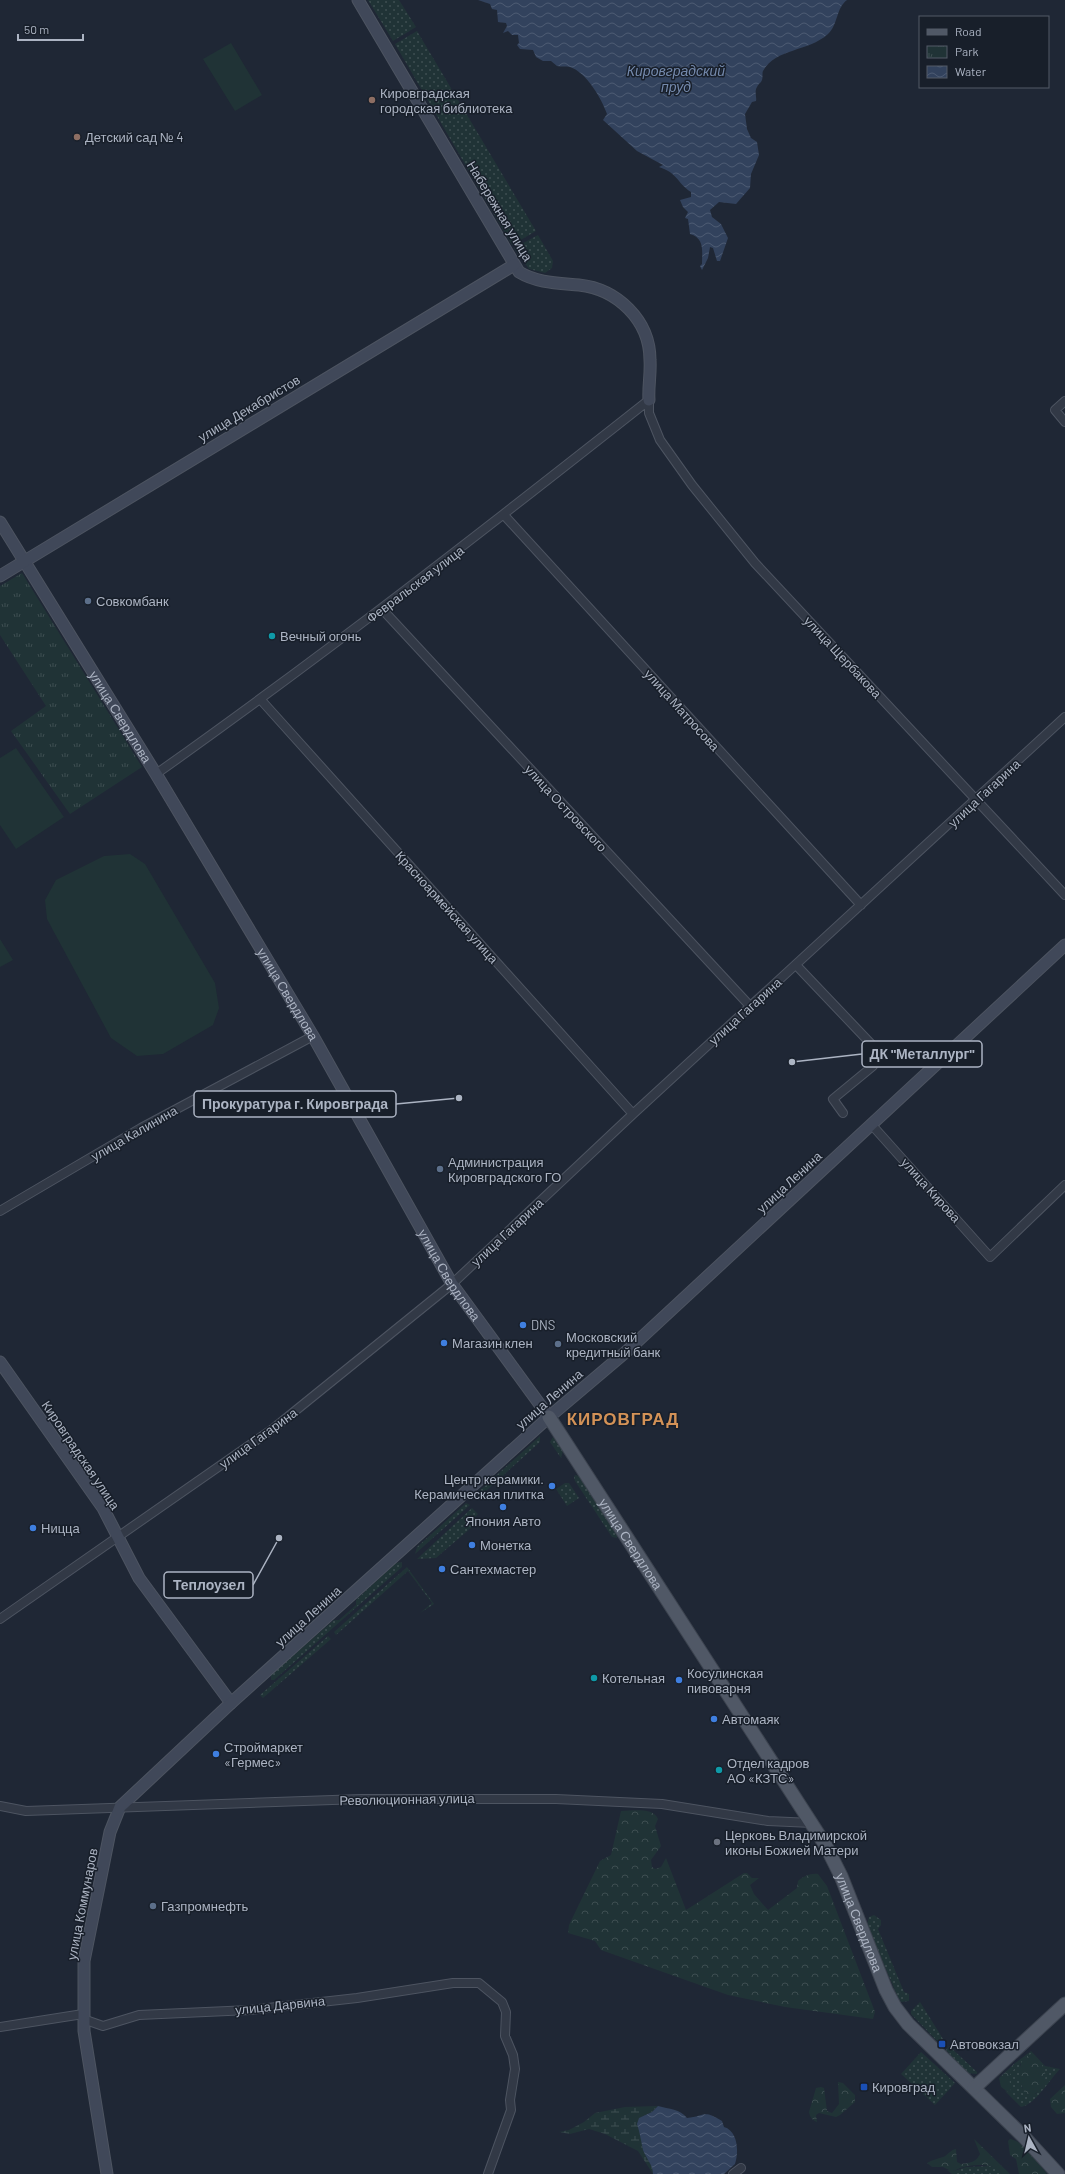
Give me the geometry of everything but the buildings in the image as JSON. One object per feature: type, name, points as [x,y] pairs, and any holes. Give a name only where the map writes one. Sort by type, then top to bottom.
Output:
[{"type":"main road","name":"Набережная улица","points":[[358,0],[519,272],[536,280],[590,286],[608,293],[626,306],[641,325],[647,341],[650,360],[649,400]]},
{"type":"main road","name":"улица Декабристов","points":[[0,576],[24,560],[514,264]]},
{"type":"main road","name":"улица Свердлова","points":[[0,522],[156,774],[313,1036],[452,1284],[549,1417],[812,1823],[841,1876],[886,1990],[895,2007],[908,2024],[974,2088],[1058,2174]]},
{"type":"main road","name":"улица Ленина","points":[[120,1807],[232,1703],[549,1417],[627,1350],[1065,945]]},
{"type":"main road","name":"Кировградская улица","points":[[0,1362],[103,1508],[117,1539],[139,1578],[232,1703]]},
{"type":"main road","name":"улица Коммунаров","points":[[107,2174],[83,2017],[84,1961],[110,1832],[120,1807]]},
{"type":"main road","points":[[974,2088],[1065,2004]]},
{"type":"street","name":"Февральская улица","points":[[156,774],[261,700],[382,609],[649,400]]},
{"type":"street","name":"улица Щербакова","points":[[649,400],[649,413],[660,440],[692,485],[755,563],[1065,895]]},
{"type":"street","points":[[1065,401],[1055,410],[1065,422]]},
{"type":"street","name":"улица Матросова","points":[[504,515],[861,905]]},
{"type":"street","name":"улица Островского","points":[[382,609],[750,1006]]},
{"type":"street","name":"Красноармейская улица","points":[[261,700],[633,1114]]},
{"type":"street","name":"улица Гагарина","points":[[0,1619],[117,1539],[274,1428],[452,1284],[633,1114],[1065,717]]},
{"type":"street","points":[[796,965],[874,1047],[873,1066],[833,1099],[843,1113]]},
{"type":"street","name":"улица Калинина","points":[[0,1210],[141,1128],[313,1036]]},
{"type":"street","name":"улица Кирова","points":[[871,1124],[990,1257],[1065,1185]]},
{"type":"street","name":"Революционная улица","points":[[0,1806],[26,1811],[361,1799],[556,1799],[662,1804],[768,1821],[812,1823]]},
{"type":"street","name":"улица Дарвина","points":[[0,2027],[83,2017],[103,2026],[139,2015],[250,2010],[357,1998],[453,1983],[479,1983],[496,1996],[505,2008],[505,2036],[513,2055],[515,2069],[510,2100],[510,2114],[488,2174]]},
{"type":"street","points":[[733,2174],[741,2168]]},
{"type":"green space","points":[[368,0],[399,0],[416,27],[393,41]]},
{"type":"green space","points":[[417,31],[536,231],[512,245],[395,44]]},
{"type":"green space","points":[[231,43],[262,95],[235,111],[203,59]]},
{"type":"green space","points":[[538,235],[553,261],[552,268],[545,273],[529,269],[514,248]]},
{"type":"green space","points":[[22,573],[142,767],[70,814],[11,731],[46,706],[0,635],[0,586]]},
{"type":"green space","points":[[16,748],[64,817],[16,849],[0,825],[0,758]]},
{"type":"green space","points":[[130,854],[145,864],[215,983],[219,1008],[213,1025],[163,1054],[137,1056],[111,1038],[47,919],[45,900],[56,880],[104,856]]},
{"type":"green space","points":[[0,939],[13,960],[0,967]]},
{"type":"green space","points":[[540,1436],[540,1442],[477,1499],[478,1492]]},
{"type":"green space","points":[[553,1437],[563,1451],[561,1458],[550,1442]]},
{"type":"green space","points":[[575,1475],[580,1476],[617,1534],[617,1538],[612,1537],[575,1481]]},
{"type":"green space","points":[[565,1483],[569,1483],[579,1498],[567,1506],[556,1489]]},
{"type":"green space","points":[[466,1503],[470,1505],[415,1554],[417,1547]]},
{"type":"green space","points":[[472,1508],[478,1514],[469,1523],[472,1527],[436,1558],[417,1559]]},
{"type":"green space","points":[[396,1563],[402,1563],[402,1567],[274,1680],[271,1680],[271,1675],[334,1620],[339,1620],[356,1605],[356,1600]]},
{"type":"green space","points":[[407,1567],[434,1604],[420,1613],[432,1603],[408,1571],[336,1635],[334,1632]]},
{"type":"green space","points":[[328,1636],[331,1639],[263,1698],[260,1695]]},
{"type":"green space","points":[[621,1811],[647,1811],[655,1815],[658,1819],[655,1826],[661,1846],[651,1860],[652,1867],[655,1869],[661,1867],[666,1858],[686,1910],[744,1873],[747,1873],[752,1878],[759,1878],[750,1885],[754,1894],[768,1910],[797,1888],[798,1881],[809,1875],[818,1874],[827,1886],[875,2012],[873,2019],[785,2007],[728,1995],[601,1950],[595,1941],[568,1933],[569,1925],[600,1861],[611,1855]]},
{"type":"green space","points":[[874,1915],[881,1920],[881,1925],[878,1929],[904,1992],[909,1994],[909,2001],[901,2002],[897,1995],[867,1925],[869,1917]]},
{"type":"green space","points":[[920,2002],[943,2039],[939,2043],[911,2014],[911,2011]]},
{"type":"green space","points":[[949,2046],[977,2072],[977,2074],[967,2073],[946,2050]]},
{"type":"green space","points":[[1031,2051],[1045,2066],[1060,2069],[1032,2102],[1021,2107],[1005,2091],[1008,2092],[1009,2075],[1014,2069],[1014,2064]],"holes":[[[1020,2063],[1039,2088],[1036,2094],[1022,2088]]]},
{"type":"green space","points":[[921,2052],[955,2083],[935,2105],[901,2074]]},
{"type":"green space","points":[[1031,2054],[1041,2064],[1045,2075],[1045,2080],[1042,2086],[1032,2096],[1025,2094],[1020,2077],[1020,2065],[1026,2057]]},
{"type":"green space","points":[[1014,2064],[1014,2069],[1009,2076],[1011,2091],[1008,2092],[1001,2087],[999,2078]]},
{"type":"green space","points":[[838,2082],[843,2083],[855,2095],[855,2102],[836,2117],[819,2113],[816,2115],[817,2122],[815,2121],[809,2112],[816,2088],[824,2088],[827,2111],[832,2113],[839,2104]]},
{"type":"green space","points":[[1065,2085],[1065,2113],[1057,2114],[1051,2107],[1050,2099]]},
{"type":"green space","points":[[658,2106],[652,2112],[643,2116],[642,2129],[643,2147],[651,2165],[653,2174],[638,2151],[605,2134],[589,2129],[570,2134],[559,2132],[569,2130],[584,2122],[595,2113],[625,2107]]},
{"type":"green space","points":[[974,2139],[1010,2174],[1002,2174],[994,2167],[983,2165],[970,2166],[951,2171],[943,2167],[932,2167],[927,2163],[956,2149],[957,2162],[961,2164],[970,2163],[979,2157],[980,2154]]},
{"type":"green space","points":[[1010,2139],[1026,2148],[1047,2174],[1019,2174],[1016,2159],[1010,2155],[1008,2141]]},
{"type":"green space","points":[[990,2166],[997,2168],[1002,2174],[952,2174],[947,2170],[954,2171],[966,2167]]},
{"type":"water","name":"Кировградский пруд","points":[[478,0],[847,0],[843,3],[834,26],[828,34],[820,40],[776,58],[763,71],[762,80],[756,89],[756,101],[752,102],[745,114],[747,129],[751,138],[757,142],[759,155],[751,174],[750,188],[736,204],[719,202],[710,210],[712,217],[721,224],[728,238],[720,261],[717,261],[713,248],[710,247],[708,258],[702,270],[700,266],[702,264],[702,246],[695,236],[690,234],[688,219],[685,218],[688,212],[683,207],[680,200],[691,197],[691,192],[674,175],[659,167],[663,165],[637,151],[603,120],[607,114],[605,108],[593,87],[582,74],[570,67],[557,66],[551,61],[543,61],[536,57],[533,50],[520,49],[517,45],[519,43],[518,35],[512,35],[508,31],[503,33],[507,26],[506,23],[498,22],[497,10],[492,9],[490,4]]},
{"type":"water","points":[[658,2106],[678,2111],[687,2118],[707,2114],[722,2121],[724,2127],[729,2129],[735,2137],[737,2154],[735,2164],[724,2174],[653,2174],[651,2165],[643,2150],[637,2124],[639,2118],[652,2112]]},
{"type":"place","name":"Кировградская городская библиотека","points":[[372,100]]},
{"type":"place","name":"Детский сад № 4","points":[[77,137]]},
{"type":"place","name":"Совкомбанк","points":[[88,601]]},
{"type":"place","name":"Вечный огонь","points":[[272,636]]},
{"type":"place","name":"ДК \"Металлург\"","points":[[792,1062]]},
{"type":"place","name":"Прокуратура г. Кировграда","points":[[459,1098]]},
{"type":"place","name":"Администрация Кировградского ГО","points":[[440,1169]]},
{"type":"place","name":"DNS","points":[[523,1325]]},
{"type":"place","name":"Магазин клен","points":[[444,1343]]},
{"type":"place","name":"Московский кредитный банк","points":[[558,1344]]},
{"type":"place","name":"Центр керамики. Керамическая плитка","points":[[552,1486]]},
{"type":"place","name":"Япония Авто","points":[[503,1507]]},
{"type":"place","name":"Ницца","points":[[33,1528]]},
{"type":"place","name":"Теплоузел","points":[[279,1538]]},
{"type":"place","name":"Монетка","points":[[472,1545]]},
{"type":"place","name":"Сантехмастер","points":[[442,1569]]},
{"type":"place","name":"Котельная","points":[[594,1678]]},
{"type":"place","name":"Косулинская пивоварня","points":[[679,1680]]},
{"type":"place","name":"Автомаяк","points":[[714,1719]]},
{"type":"place","name":"Строймаркет «Гермес»","points":[[216,1754]]},
{"type":"place","name":"Отдел кадров АО «КЗТС»","points":[[719,1770]]},
{"type":"place","name":"Церковь Владимирской иконы Божией Матери","points":[[717,1842]]},
{"type":"place","name":"Газпромнефть","points":[[153,1906]]},
{"type":"place","name":"Автовокзал","points":[[942,2044]]},
{"type":"place","name":"Кировград","points":[[864,2087]]},
{"type":"district","name":"КИРОВГРАД","points":[[623,1418]]}]
